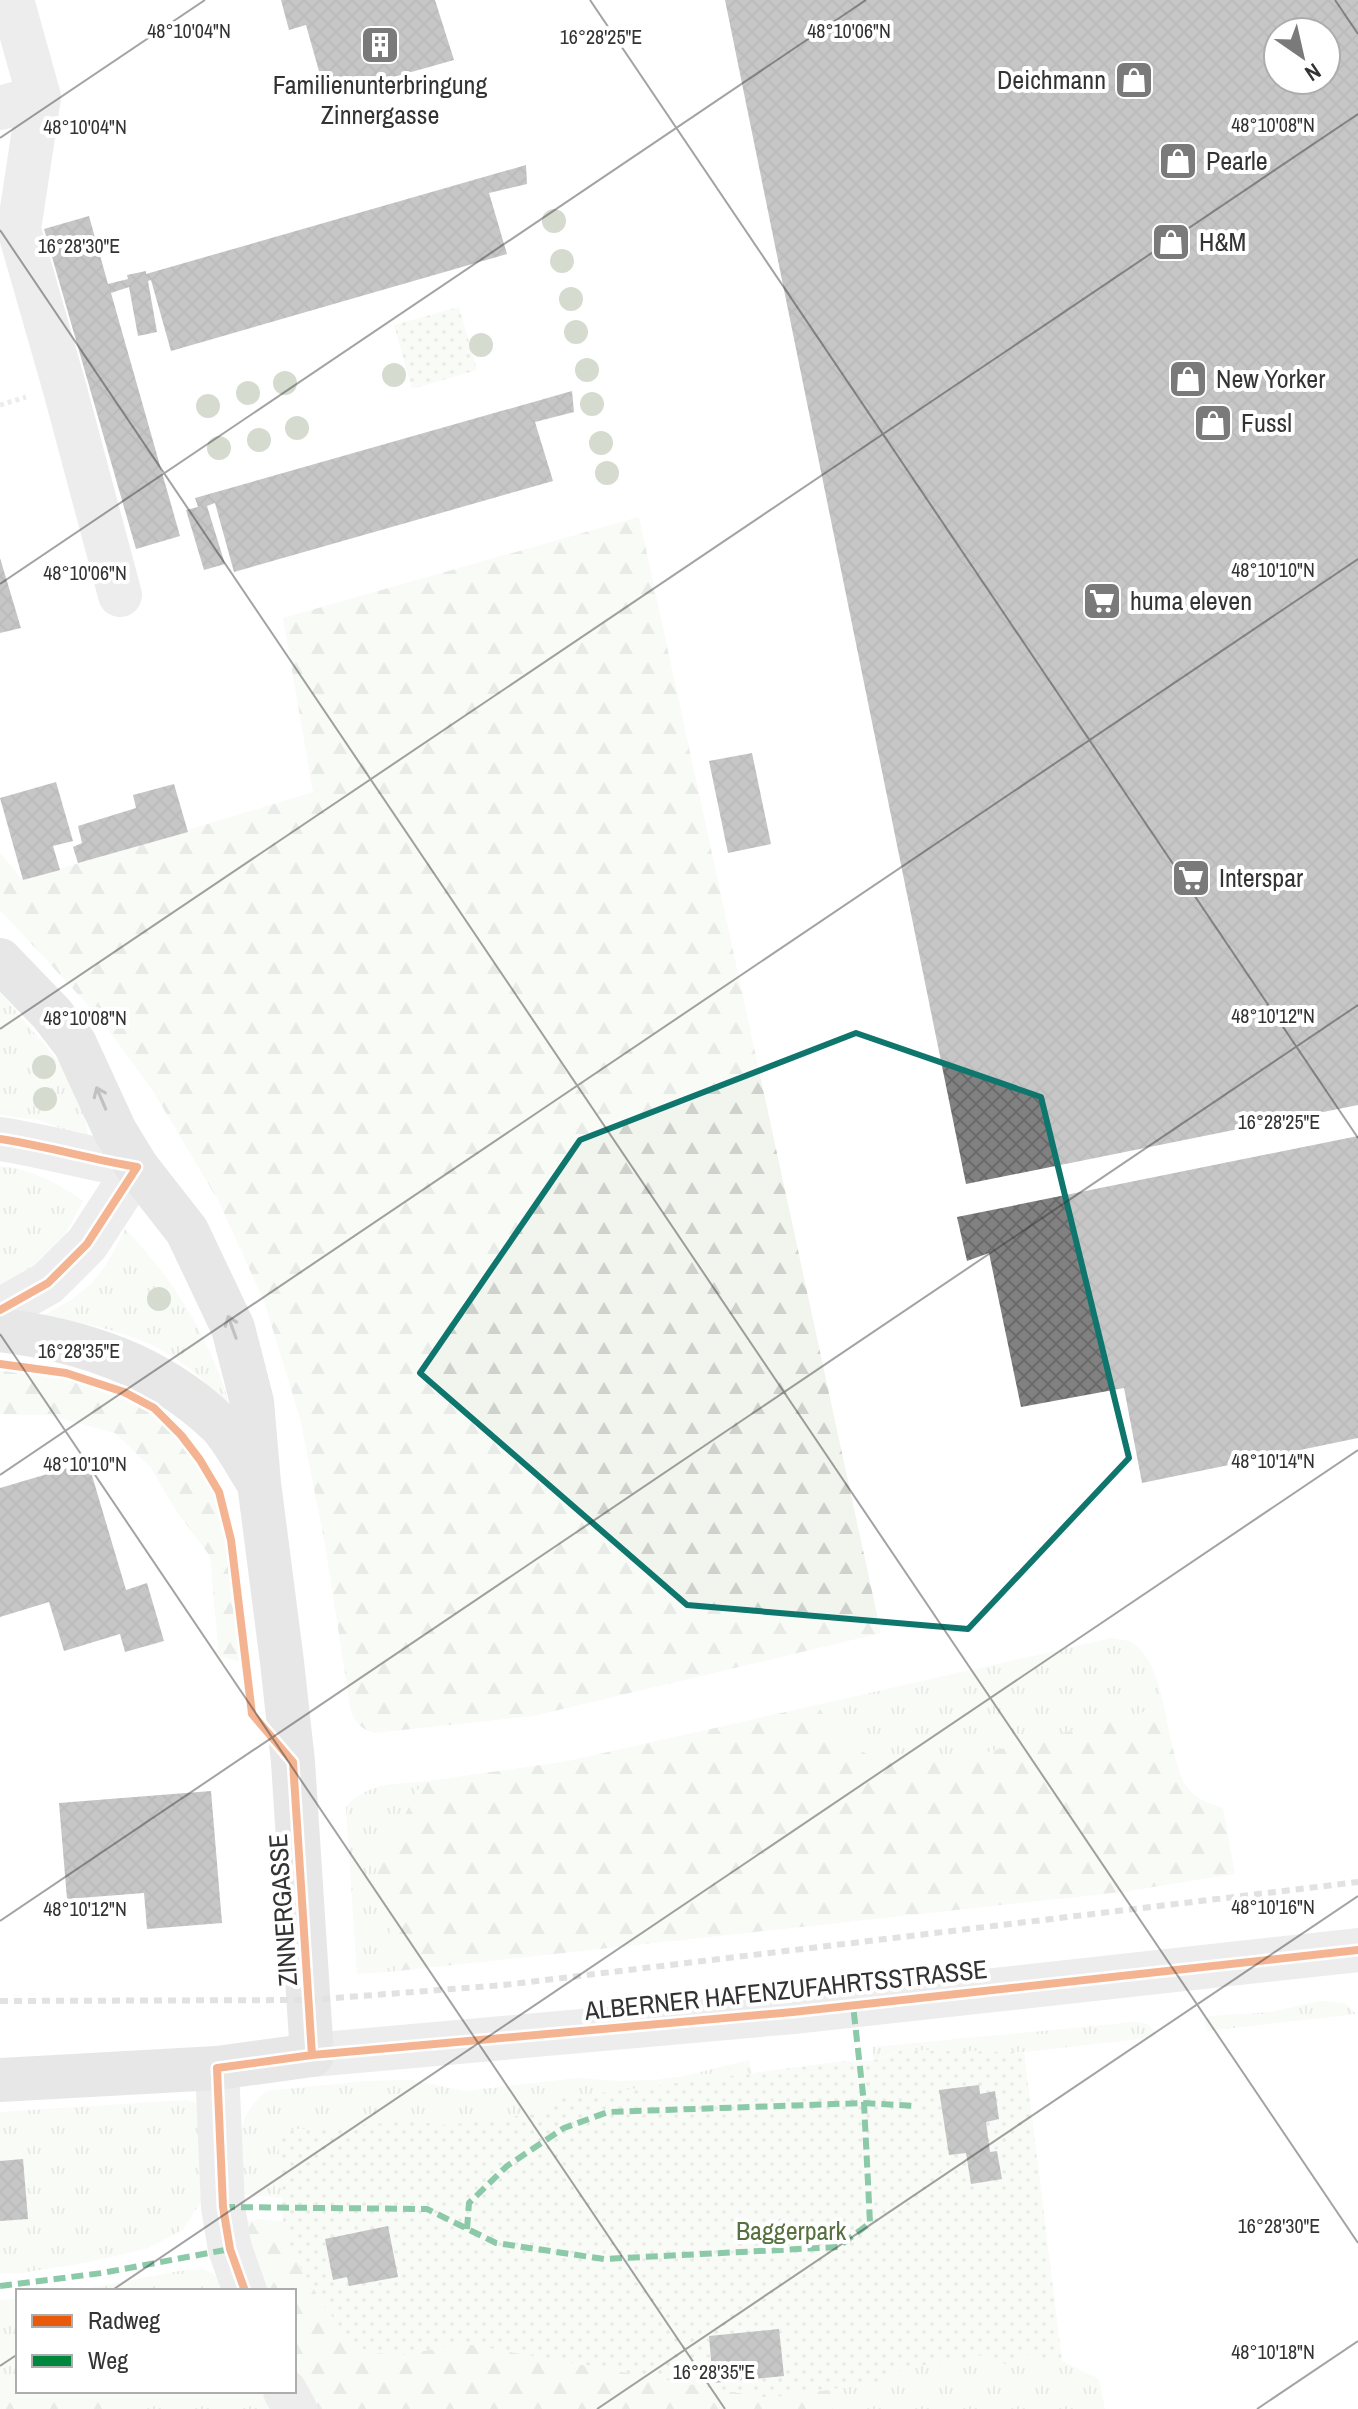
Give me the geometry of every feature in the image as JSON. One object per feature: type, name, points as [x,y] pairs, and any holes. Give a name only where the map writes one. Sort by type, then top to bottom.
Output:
[{"type":"main road","name":"ZINNERGASSE","points":[[0,960],[52,1014],[75,1044],[115,1131],[137,1167],[187,1231],[233,1328],[252,1402],[293,1762],[312,2055]]},
{"type":"main road","name":"ZINNERGASSE","points":[[0,1330],[42,1335],[112,1355],[168,1384],[220,1424],[259,1483]]},
{"type":"main road","name":"ALBERNER HAFENZUFAHRTSSTRASSE","points":[[0,2080],[217,2068],[312,2055]]},
{"type":"street","points":[[12,0],[19,102],[19,229],[120,595]]},
{"type":"street","points":[[0,1139],[137,1167],[87,1244],[48,1283],[0,1310]]},
{"type":"street","name":"ALBERNER HAFENZUFAHRTSSTRASSE","points":[[312,2055],[793,2012],[1358,1950]]},
{"type":"street","points":[[217,2068],[223,2207],[230,2249],[244,2289]]},
{"type":"highlighted area","points":[[856,1033],[1041,1097],[1129,1458],[968,1629],[687,1605],[420,1373],[580,1140]]},
{"type":"green space","points":[[459,307],[477,370],[412,389],[394,325]]},
{"type":"green space","points":[[639,517],[881,1633],[533,1716],[374,1733],[360,1726],[351,1712],[325,1544],[300,1418],[264,1301],[219,1202],[153,1091],[99,1017],[0,910],[0,853],[23,880],[313,792],[283,618]]},
{"type":"green space","points":[[0,992],[67,1072],[82,1104],[89,1139],[39,1120],[0,1115]]},
{"type":"green space","points":[[0,1166],[44,1178],[83,1201],[62,1240],[35,1267],[0,1286]]},
{"type":"green space","points":[[125,1229],[160,1270],[190,1314],[214,1361],[232,1412],[193,1371],[158,1348],[121,1333],[42,1316],[72,1299],[93,1282]]},
{"type":"green space","points":[[0,1369],[46,1371],[112,1389],[162,1419],[195,1456],[220,1505],[232,1553],[240,1662],[219,1656],[210,1556],[175,1509],[151,1468],[115,1433],[48,1415],[0,1414]]},
{"type":"green space","points":[[1112,1638],[1131,1642],[1144,1654],[1157,1681],[1164,1707],[973,1756],[881,1764],[839,1737],[817,1705]]},
{"type":"green space","points":[[817,1705],[839,1737],[881,1763],[973,1756],[1164,1707],[1175,1758],[1185,1784],[1206,1802],[1223,1808],[1235,1874],[1121,1892],[398,1971],[389,1941],[397,1911],[387,1898],[376,1870],[422,1782],[568,1761]]},
{"type":"green space","points":[[422,1782],[376,1870],[387,1898],[397,1911],[389,1941],[398,1971],[357,1974],[346,1807],[372,1789]]},
{"type":"green space","points":[[1319,2001],[1345,2003],[1356,2014],[1206,2031],[1205,2020],[1211,2016],[1271,2012]]},
{"type":"green space","points":[[1136,2022],[1150,2026],[1157,2037],[1024,2052],[903,2050],[873,2060],[873,2047]]},
{"type":"green space","name":"Baggerpark","points":[[902,2050],[1024,2052],[1062,2361],[1025,2354],[1008,2366],[989,2354],[903,2369],[876,2383],[768,2398],[461,2343],[404,2355],[372,2353],[352,2343],[322,2303],[290,2250],[283,2221],[278,2131],[410,2121],[447,2125],[546,2112],[562,2098],[844,2061],[867,2061]]},
{"type":"green space","points":[[749,2060],[753,2076],[546,2112],[447,2125],[410,2121],[278,2131],[282,2198],[238,2194],[238,2150],[242,2126],[247,2114],[266,2091],[367,2081],[411,2080],[464,2091],[578,2078],[655,2080]]},
{"type":"green space","points":[[187,2100],[200,2104],[201,2202],[182,2230],[148,2248],[90,2262],[21,2273],[0,2273],[0,2112]]},
{"type":"green space","points":[[260,2219],[283,2221],[290,2250],[404,2355],[461,2343],[768,2398],[842,2388],[832,2409],[311,2409],[296,2378],[296,2289],[258,2289],[241,2222]]},
{"type":"green space","points":[[204,2269],[222,2279],[226,2289],[84,2289]]},
{"type":"green space","points":[[16,2299],[16,2375],[0,2373],[0,2300]]},
{"type":"green space","points":[[989,2354],[1025,2354],[1062,2361],[1099,2379],[1105,2409],[832,2409],[842,2388],[876,2383],[903,2369]]},
{"type":"green space","points":[[0,2373],[16,2375],[16,2393],[115,2393],[120,2409],[0,2409]]},
{"type":"green space","points":[[115,2393],[270,2393],[277,2409],[120,2409]]},
{"type":"building","name":"Familienunterbringung Zinnergasse","points":[[281,0],[435,0],[454,60],[326,96],[306,25],[289,30]]},
{"type":"building","name":"huma eleven","points":[[725,0],[1358,0],[1358,1105],[966,1184]]},
{"type":"building","points":[[526,165],[527,184],[489,193],[507,254],[171,351],[151,280],[148,281],[157,332],[138,336],[129,287],[111,293],[180,536],[136,549],[44,229],[89,216],[108,284],[128,279],[127,275],[146,271],[146,274]]},
{"type":"building","points":[[572,391],[574,412],[535,422],[553,481],[234,572],[215,503],[207,506],[225,564],[204,570],[186,510],[198,507],[195,498]]},
{"type":"building","points":[[0,558],[21,628],[0,633]]},
{"type":"building","points":[[752,753],[771,844],[728,853],[709,761]]},
{"type":"building","points":[[56,782],[73,841],[53,846],[60,870],[23,880],[0,798]]},
{"type":"building","points":[[174,784],[188,832],[78,863],[73,847],[82,843],[78,826],[136,808],[133,795]]},
{"type":"building","points":[[1358,1136],[1358,1438],[1142,1483],[1124,1388],[1021,1407],[989,1253],[967,1261],[957,1217]]},
{"type":"building","points":[[88,1462],[126,1590],[147,1583],[164,1641],[125,1652],[120,1634],[64,1651],[49,1602],[0,1617],[0,1488]]},
{"type":"building","points":[[211,1791],[222,1923],[147,1929],[144,1893],[67,1899],[59,1803]]},
{"type":"building","points":[[979,2085],[980,2094],[995,2091],[999,2119],[986,2122],[990,2152],[997,2151],[1002,2179],[971,2184],[966,2153],[949,2155],[939,2090]]},
{"type":"building","points":[[23,2159],[28,2219],[0,2221],[0,2161]]},
{"type":"building","points":[[388,2226],[398,2277],[349,2286],[347,2277],[333,2280],[325,2239]]},
{"type":"building","points":[[779,2329],[784,2376],[713,2383],[709,2336]]},
{"type":"railway","points":[[0,2001],[309,2000],[504,1985],[1358,1882]]},
{"type":"marked path","points":[[223,2207],[427,2209],[496,2243],[604,2259],[838,2247],[870,2223],[864,2103],[853,2005]]},
{"type":"marked path","points":[[467,2229],[469,2203],[507,2166],[564,2128],[608,2112],[864,2103],[915,2106]]},
{"type":"marked path","points":[[0,2286],[102,2273],[230,2249]]},
{"type":"cycle path","points":[[0,1139],[137,1167],[87,1244],[48,1283],[0,1310]]},
{"type":"cycle path","points":[[0,1364],[66,1373],[124,1392],[154,1408],[181,1435],[219,1492],[231,1540],[252,1714],[293,1762],[312,2055]]},
{"type":"cycle path","points":[[244,2289],[230,2249],[223,2207],[217,2068],[312,2055],[793,2012],[1358,1950]]},
{"type":"place","name":"Familienunterbringung Zinnergasse","points":[[380,45]]},
{"type":"place","name":"Deichmann","points":[[1134,80]]},
{"type":"place","name":"Pearle","points":[[1178,161]]},
{"type":"place","name":"H&M","points":[[1171,242]]},
{"type":"place","name":"New Yorker","points":[[1188,379]]},
{"type":"place","name":"Fussl","points":[[1213,423]]},
{"type":"place","name":"huma eleven","points":[[1102,601]]},
{"type":"place","name":"Interspar","points":[[1191,878]]}]
